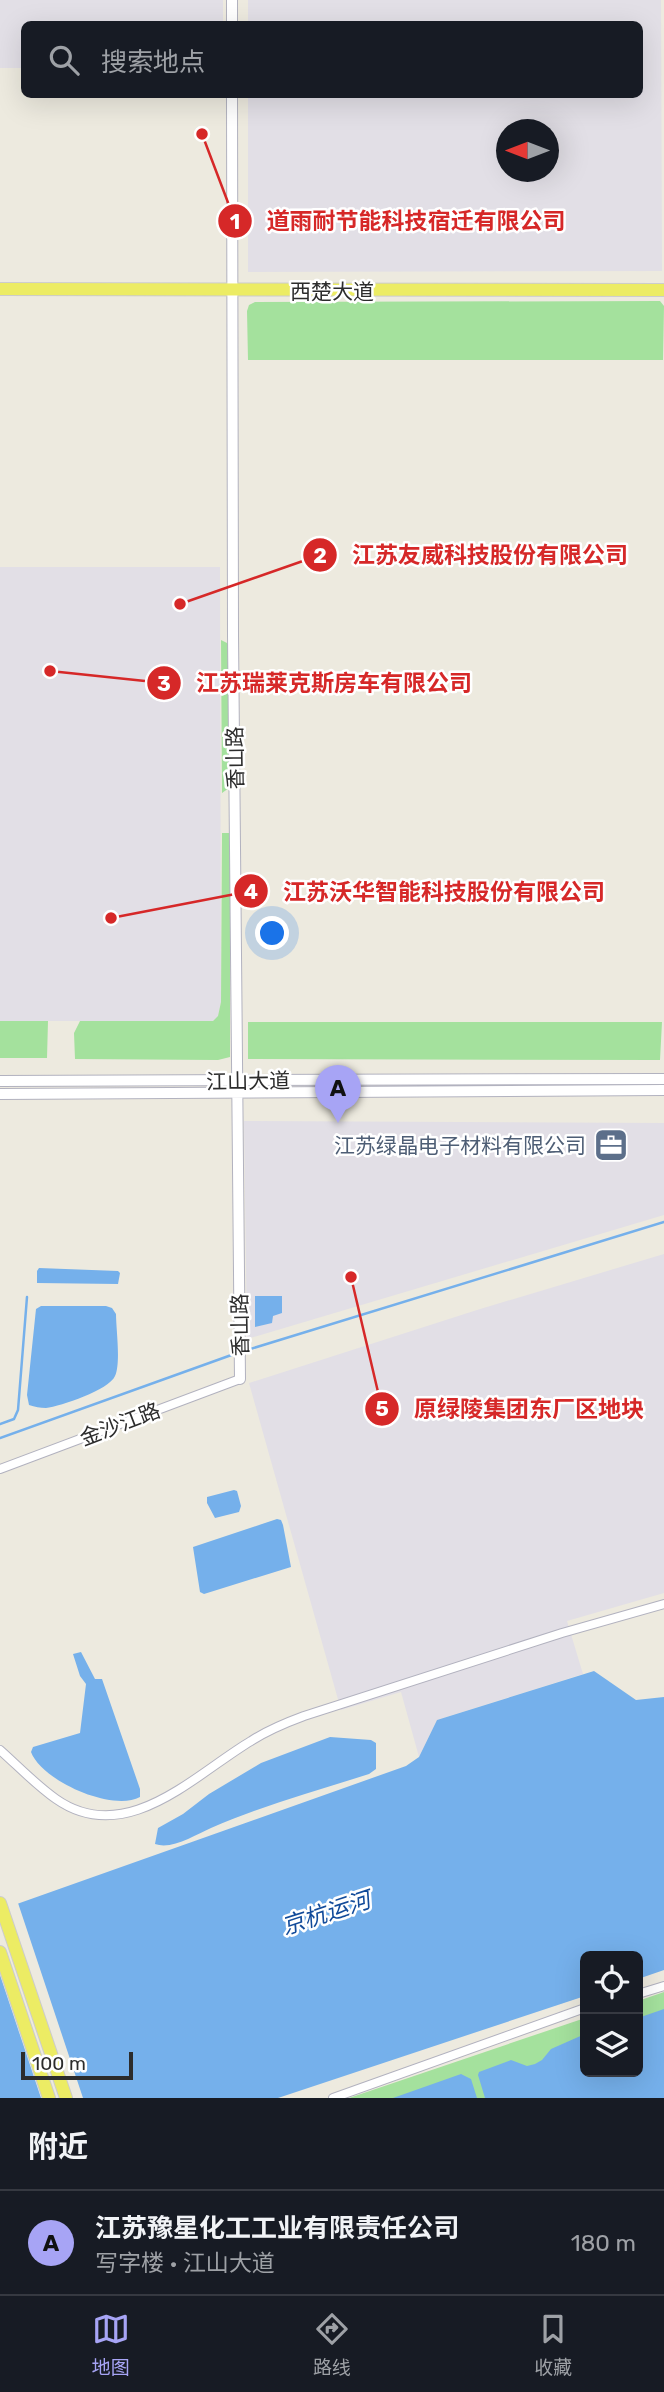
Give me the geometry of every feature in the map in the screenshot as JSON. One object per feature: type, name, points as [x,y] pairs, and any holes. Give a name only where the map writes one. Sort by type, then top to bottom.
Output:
[{"type":"main road","name":"西楚大道","points":[[0,289],[664,290]]},
{"type":"main road","points":[[0,1903],[66,2098]]},
{"type":"main road","points":[[0,1952],[49,2098]]},
{"type":"street","points":[[232,0],[232,21]]},
{"type":"street","name":"香山路","points":[[232,98],[240,1378]]},
{"type":"street","name":"江山大道","points":[[0,1081],[664,1079]]},
{"type":"street","name":"江山大道","points":[[0,1094],[664,1090]]},
{"type":"street","name":"金沙江路","points":[[0,1469],[240,1378]]},
{"type":"street","points":[[0,1750],[57,1800],[92,1813],[114,1816],[131,1813],[168,1796],[272,1728],[562,1633],[664,1605]]},
{"type":"street","points":[[643,1992],[664,1986]]},
{"type":"street","points":[[333,2098],[580,2010]]},
{"type":"shaded area","points":[[0,0],[223,0],[223,21],[21,21],[21,68],[0,68]]},
{"type":"shaded area","points":[[248,0],[661,0],[662,271],[248,272],[248,98],[643,98],[643,21],[248,21]]},
{"type":"shaded area","points":[[0,567],[220,567],[221,1002],[218,1017],[213,1021],[0,1021]]},
{"type":"shaded area","points":[[244,1121],[664,1123],[664,1215],[247,1339]]},
{"type":"shaded area","points":[[664,1254],[664,1593],[567,1621],[583,1674],[437,1720],[419,1757],[401,1692],[341,1710],[249,1383]]},
{"type":"green space","points":[[660,301],[664,306],[663,360],[248,360],[247,311],[249,305],[255,302]]},
{"type":"green space","points":[[221,640],[229,644],[229,788],[222,793]]},
{"type":"green space","points":[[222,833],[230,833],[230,1057],[218,1060],[75,1059],[74,1033],[80,1021],[213,1021],[218,1016],[221,1002]]},
{"type":"green space","points":[[0,1021],[48,1021],[47,1058],[0,1058]]},
{"type":"green space","points":[[248,1022],[662,1022],[660,1060],[248,1059]]},
{"type":"green space","points":[[664,1992],[664,2098],[349,2098],[580,2020],[580,2077],[643,2077],[643,1999]]},
{"type":"water","points":[[39,1268],[120,1273],[118,1284],[37,1283]]},
{"type":"water","points":[[255,1296],[282,1296],[282,1313],[273,1316],[272,1323],[255,1327]]},
{"type":"water","points":[[41,1306],[112,1308],[116,1314],[117,1370],[104,1387],[46,1408],[29,1405],[27,1395],[36,1309]]},
{"type":"water","points":[[237,1491],[241,1506],[239,1512],[215,1518],[207,1503],[207,1497]]},
{"type":"water","points":[[277,1519],[281,1520],[283,1525],[291,1567],[204,1594],[200,1592],[193,1547]]},
{"type":"water","points":[[81,1652],[95,1679],[102,1679],[140,1789],[140,1797],[128,1801],[113,1800],[79,1791],[49,1773],[31,1752],[33,1747],[80,1733],[86,1684],[80,1676],[73,1654]]},
{"type":"water","name":"京杭运河","points":[[594,1671],[636,1700],[664,1697],[664,1970],[643,1977],[643,1951],[580,1951],[580,1998],[278,2098],[0,2098],[0,1910],[406,1766],[419,1757],[437,1720]]},
{"type":"water","points":[[330,1737],[371,1740],[376,1743],[376,1769],[369,1774],[249,1813],[191,1838],[169,1845],[155,1844],[158,1828],[183,1814],[209,1794],[261,1763]]},
{"type":"water","points":[[664,2009],[664,2098],[485,2098],[479,2072],[511,2060],[527,2066],[535,2064],[551,2049],[580,2036],[580,2077],[643,2077],[643,2016]]},
{"type":"water","points":[[461,2074],[471,2079],[477,2098],[393,2098]]},
{"type":"pier","points":[[17,1900],[83,2098],[41,2098],[0,1975],[0,1906]]},
{"type":"waterway","points":[[244,1351],[664,1222]]},
{"type":"waterway","points":[[0,1424],[14,1419],[18,1410],[27,1297]]},
{"type":"waterway","points":[[0,1438],[237,1353]]},
{"type":"place","name":"道雨耐节能科技宿迁有限公司","points":[[202,134]]},
{"type":"place","name":"江苏友威科技股份有限公司","points":[[180,604]]},
{"type":"place","name":"江苏瑞莱克斯房车有限公司","points":[[50,671]]},
{"type":"place","name":"江苏沃华智能科技股份有限公司","points":[[111,918]]},
{"type":"place","name":"江苏豫星化工工业有限责任公司","points":[[338,1123]]},
{"type":"place","name":"江苏绿晶电子材料有限公司","points":[[611,1145]]},
{"type":"place","name":"原绿陵集团东厂区地块","points":[[351,1277]]}]
